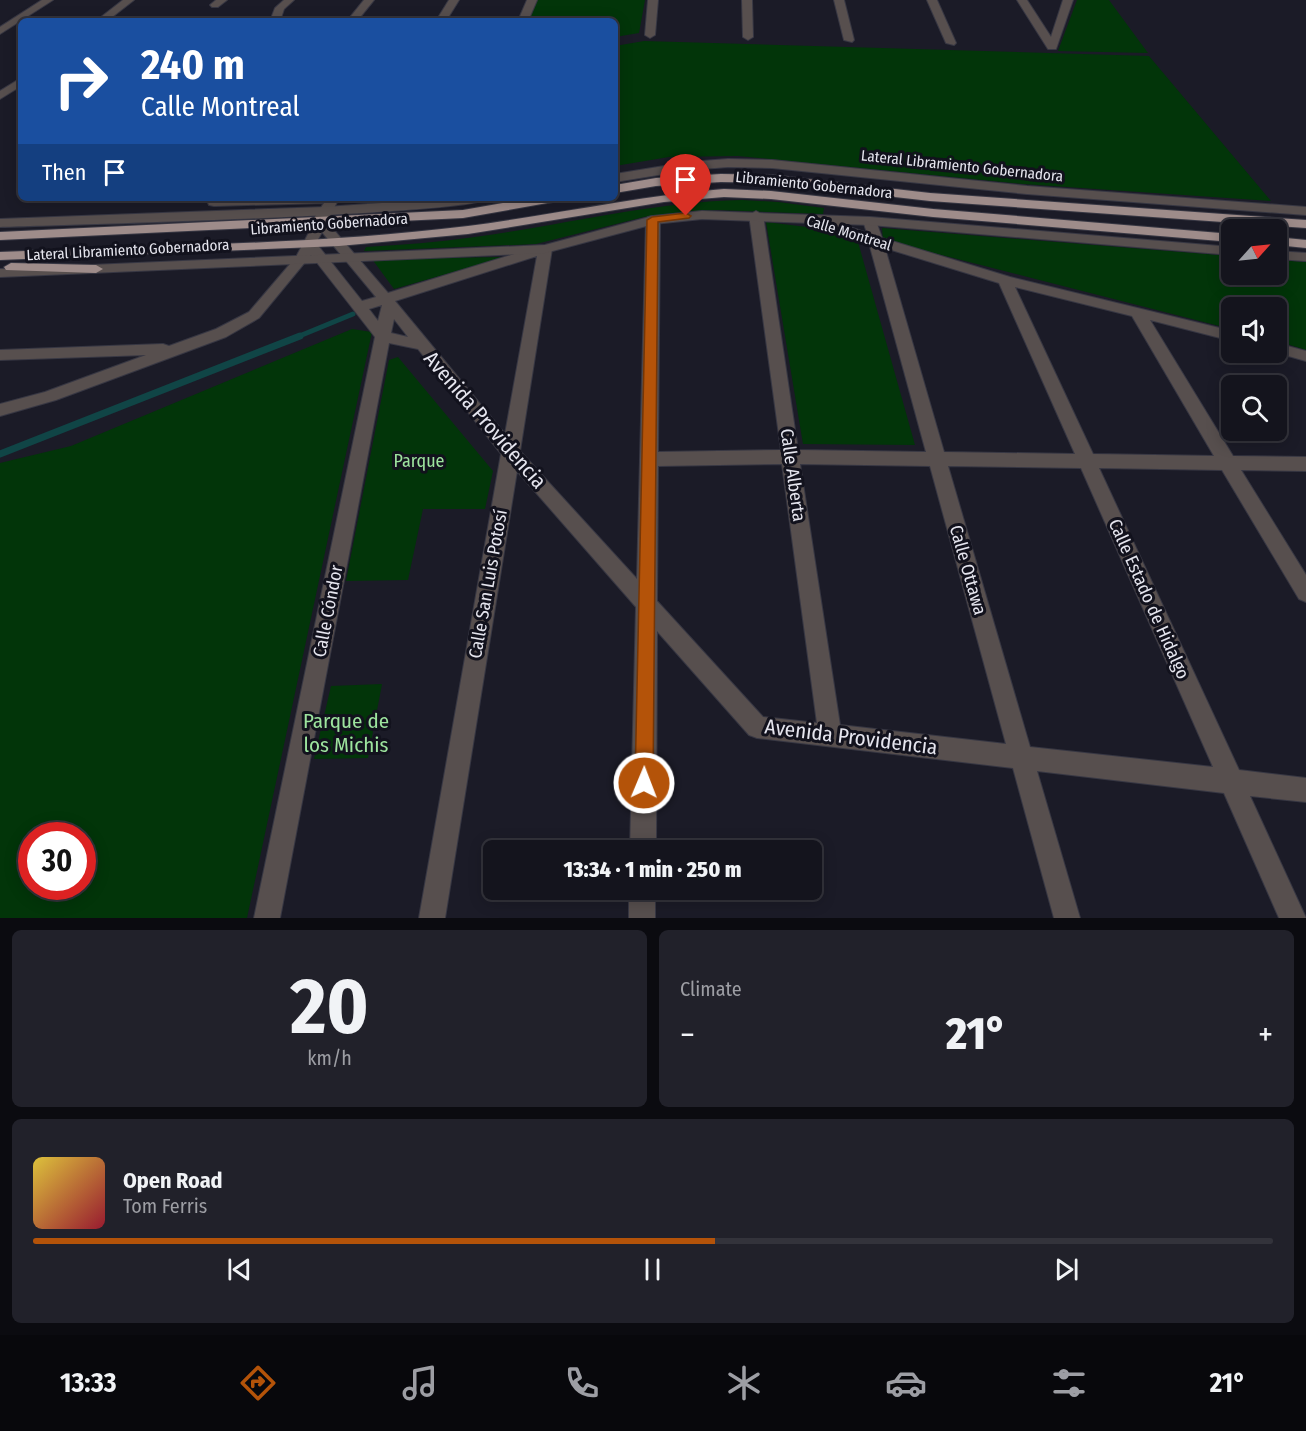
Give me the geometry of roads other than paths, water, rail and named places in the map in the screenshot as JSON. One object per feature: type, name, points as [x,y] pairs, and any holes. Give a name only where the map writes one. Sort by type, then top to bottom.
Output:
[{"type":"highway","name":"Libramiento Gobernadora","points":[[618,188],[656,182],[721,177],[772,179],[919,196],[1306,224]]},
{"type":"highway","name":"Libramiento Gobernadora","points":[[0,256],[339,242],[468,230],[664,198],[724,193],[771,195],[854,206],[1221,237]]},
{"type":"highway","name":"Libramiento Gobernadora","points":[[0,236],[322,216],[463,214],[536,201]]},
{"type":"highway","points":[[1287,242],[1306,244]]},
{"type":"highway","points":[[0,267],[96,269]]},
{"type":"street","points":[[22,18],[48,0]]},
{"type":"street","points":[[105,18],[129,0]]},
{"type":"street","points":[[276,18],[280,8],[289,0]]},
{"type":"street","points":[[354,18],[369,0]]},
{"type":"street","points":[[443,18],[454,0]]},
{"type":"street","points":[[524,18],[532,0]]},
{"type":"street","points":[[650,35],[653,0]]},
{"type":"street","points":[[747,0],[748,37]]},
{"type":"street","points":[[839,0],[849,40]]},
{"type":"street","points":[[932,0],[951,43]]},
{"type":"street","points":[[1022,0],[1052,47],[1068,0]]},
{"type":"street","points":[[0,21],[18,21]]},
{"type":"street","points":[[0,31],[18,21]]},
{"type":"street","points":[[1,95],[18,83]]},
{"type":"street","name":"Lateral Libramiento Gobernadora","points":[[618,178],[689,166],[728,163],[772,165],[1027,190],[1306,212]]},
{"type":"street","points":[[214,201],[259,201]]},
{"type":"street","points":[[0,410],[50,396],[221,333],[254,315],[302,258],[332,201]]},
{"type":"street","name":"Lateral Libramiento Gobernadora","points":[[2,224],[322,216],[447,201]]},
{"type":"street","name":"Calle Montreal","points":[[359,306],[386,301],[545,249],[652,220],[702,215],[756,215],[813,219],[873,231],[1005,280],[1221,333]]},
{"type":"street","name":"Calle Alberta","points":[[756,215],[830,736]]},
{"type":"street","name":"Avenida Providencia","points":[[322,216],[350,256],[510,452],[647,602],[757,728],[1306,790]]},
{"type":"street","points":[[813,219],[873,231],[1221,250]]},
{"type":"street","points":[[643,840],[652,220]]},
{"type":"street","name":"Calle Ottawa","points":[[873,231],[1067,918]]},
{"type":"street","points":[[309,243],[382,336]]},
{"type":"street","name":"Lateral Libramiento Gobernadora","points":[[0,273],[545,249]]},
{"type":"street","name":"Calle San Luis Potosí","points":[[432,918],[545,249]]},
{"type":"street","points":[[1287,256],[1306,257]]},
{"type":"street","name":"Calle Estado de Hidalgo","points":[[1005,280],[1293,918]]},
{"type":"street","name":"Calle Cóndor","points":[[267,918],[382,336],[386,301]]},
{"type":"street","points":[[1137,312],[1306,593]]},
{"type":"street","name":"Avenida Providencia","points":[[382,336],[421,345]]},
{"type":"street","points":[[0,355],[180,348]]},
{"type":"street","points":[[1300,354],[1306,367]]},
{"type":"street","points":[[649,459],[790,457],[1088,463],[1306,464]]},
{"type":"street","points":[[642,900],[642,918]]},
{"type":"waterway","points":[[297,337],[353,314]]},
{"type":"waterway","points":[[0,454],[300,336]]},
{"type":"park label","name":"Parque","points":[[419,461]]},
{"type":"park label","name":"Parque de los Michis","points":[[346,733]]}]
